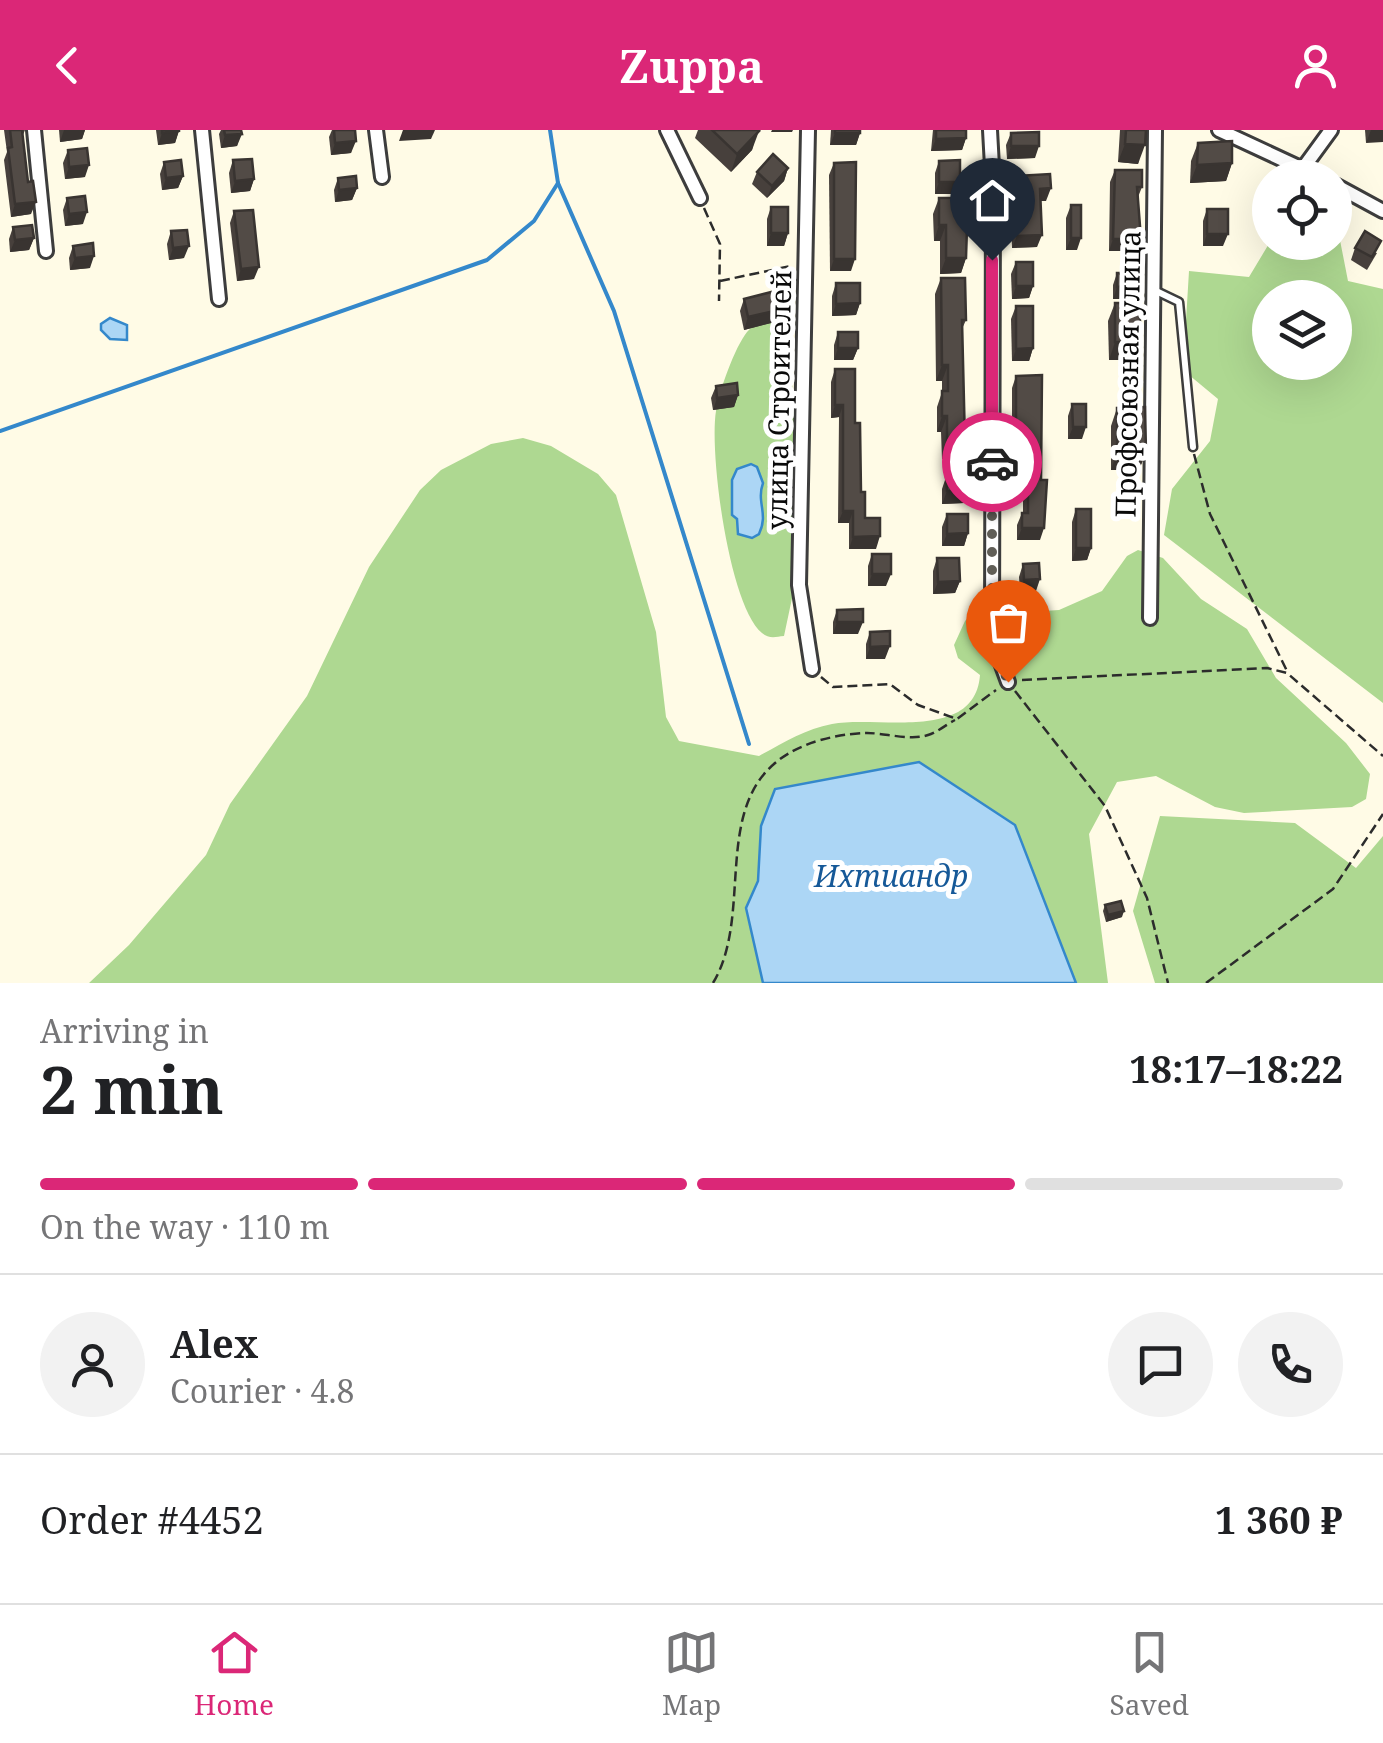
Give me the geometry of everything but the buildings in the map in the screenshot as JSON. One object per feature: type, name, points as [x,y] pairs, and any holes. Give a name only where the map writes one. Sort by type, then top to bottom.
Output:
[{"type":"street","points":[[34,130],[46,251]]},
{"type":"street","points":[[202,130],[220,299]]},
{"type":"street","points":[[376,130],[382,177]]},
{"type":"street","points":[[667,130],[700,198]]},
{"type":"street","name":"улица Строителей","points":[[808,130],[799,586],[812,669]]},
{"type":"street","points":[[990,130],[992,638],[1008,682]]},
{"type":"street","name":"Профсоюзная улица","points":[[1150,618],[1155,130]]},
{"type":"street","points":[[1219,130],[1288,160]]},
{"type":"street","points":[[1309,160],[1331,130]]},
{"type":"street","points":[[1352,194],[1383,212]]},
{"type":"lane","points":[[1154,290],[1179,302],[1192,448]]},
{"type":"path","points":[[700,198],[720,244],[719,301]]},
{"type":"path","points":[[719,282],[807,262]]},
{"type":"path","points":[[1192,448],[1210,514],[1287,673],[1383,756]]},
{"type":"path","points":[[714,983],[730,941],[734,874],[745,803],[774,764],[806,744],[863,733],[927,736],[1008,682],[1054,676],[1267,668],[1287,673]]},
{"type":"path","points":[[812,669],[832,687],[890,684],[918,704],[956,719]]},
{"type":"path","points":[[1008,682],[1106,806],[1147,898],[1168,983]]},
{"type":"path","points":[[1206,983],[1334,890],[1383,814]]},
{"type":"green space","points":[[1259,260],[1344,260],[1348,280],[1252,280],[1252,380],[1352,380],[1352,282],[1383,289],[1383,703],[1164,535],[1172,489],[1210,441],[1218,399],[1183,370],[1189,271],[1249,277]]},
{"type":"green space","points":[[777,308],[788,314],[800,443],[791,500],[798,570],[784,636],[772,637],[762,633],[750,617],[731,562],[719,493],[715,431],[720,392],[742,339]]},
{"type":"green space","points":[[523,438],[551,446],[598,474],[616,495],[656,632],[666,717],[679,741],[759,756],[822,726],[943,718],[961,710],[974,696],[980,675],[958,658],[954,645],[965,621],[985,600],[1011,613],[1059,610],[1102,591],[1127,556],[1138,550],[1163,558],[1201,599],[1247,629],[1276,678],[1346,743],[1370,774],[1366,799],[1352,807],[1244,813],[1215,807],[1156,776],[1117,782],[1089,834],[1108,983],[1076,983],[1015,825],[761,826],[758,881],[746,908],[763,983],[89,983],[129,945],[206,855],[230,804],[307,696],[369,567],[420,490],[441,470],[491,444]]},
{"type":"green space","points":[[1160,816],[1295,823],[1356,868],[1383,836],[1383,983],[1155,983],[1133,911]]},
{"type":"water","points":[[110,318],[127,325],[127,340],[110,339],[101,330],[101,324]]},
{"type":"water","points":[[751,464],[757,467],[763,483],[762,527],[752,538],[738,534],[737,519],[732,515],[732,480],[737,469]]},
{"type":"water","name":"Ихтиандр","points":[[919,762],[1015,825],[1076,983],[763,983],[746,908],[758,881],[761,826],[775,789]]},
{"type":"waterway","points":[[550,130],[558,183],[614,311],[749,744]]},
{"type":"waterway","points":[[0,431],[487,260],[534,221],[558,183]]},
{"type":"way so far","points":[[992,462],[992,638],[1008,682]]},
{"type":"route","points":[[992,260],[992,462]]}]
